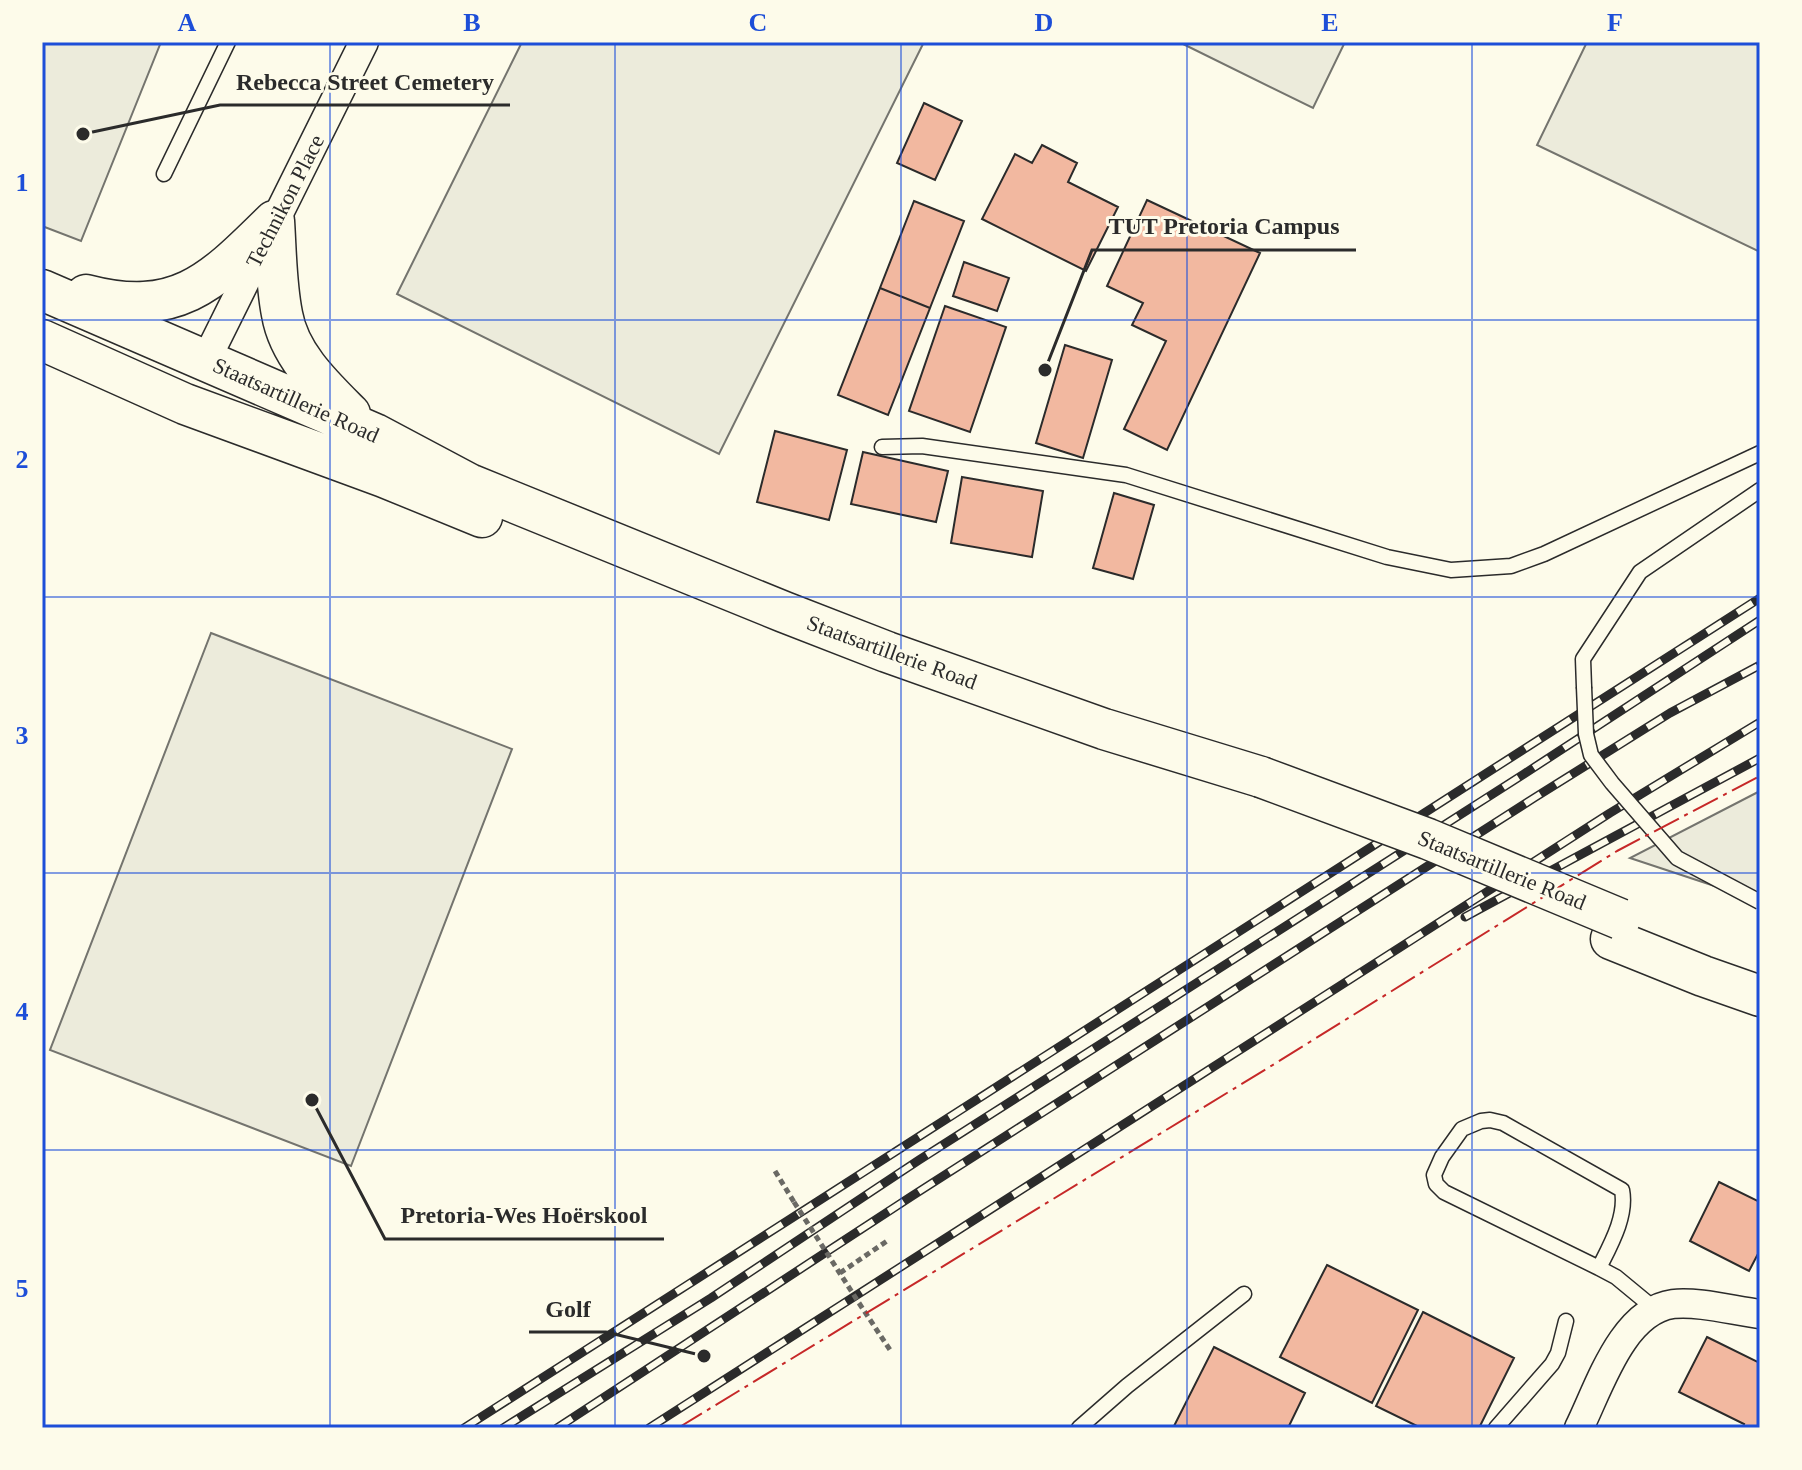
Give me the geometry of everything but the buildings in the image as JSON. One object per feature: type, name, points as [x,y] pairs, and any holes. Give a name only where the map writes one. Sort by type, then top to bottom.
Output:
[{"type":"street","name":"Technikon Place","points":[[206,360],[364,42]]},
{"type":"street","points":[[42,283],[109,301],[136,302],[182,295],[203,286],[224,270],[274,221]]},
{"type":"street","points":[[274,221],[282,315],[287,332],[317,382],[375,434]]},
{"type":"street","name":"Staatsartillerie Road","points":[[42,290],[375,434],[469,484],[887,652],[1104,729],[1256,789],[1420,863],[1616,929],[1760,970]]},
{"type":"street","name":"Staatsartillerie Road","points":[[42,340],[199,409],[384,477],[769,633],[1100,752],[1256,789]]},
{"type":"street","points":[[122,376],[176,373],[206,360],[205,378],[213,391],[384,477]]},
{"type":"street","name":"Staatsartillerie Road","points":[[1616,929],[1760,996]]},
{"type":"street","points":[[1579,1428],[1631,1328],[1656,1310],[1674,1304],[1760,1314]]},
{"type":"lane","points":[[164,174],[228,42]]},
{"type":"lane","points":[[882,447],[922,446],[1126,475],[1387,557],[1451,570],[1511,566],[1544,554],[1760,453]]},
{"type":"lane","points":[[1760,490],[1640,572],[1583,659],[1586,734],[1591,755],[1677,858],[1760,902]]},
{"type":"lane","points":[[1599,1268],[1612,1242],[1625,1203],[1622,1190],[1503,1123],[1481,1121],[1462,1129],[1442,1157],[1434,1175],[1436,1184],[1444,1192],[1616,1277],[1656,1310]]},
{"type":"lane","points":[[1079,1428],[1244,1294]]},
{"type":"lane","points":[[1496,1428],[1552,1364],[1566,1321]]},
{"type":"path","points":[[775,1171],[890,1350]]},
{"type":"path","points":[[840,1273],[887,1241]]},
{"type":"shaded area","points":[[42,42],[161,42],[81,241],[42,226]]},
{"type":"shaded area","points":[[522,42],[924,42],[719,454],[397,294]]},
{"type":"shaded area","points":[[1179,42],[1345,42],[1313,108]]},
{"type":"shaded area","points":[[1587,42],[1760,42],[1760,252],[1537,145]]},
{"type":"shaded area","points":[[211,633],[512,749],[351,1166],[50,1050]]},
{"type":"shaded area","points":[[1760,791],[1760,901],[1630,858]]},
{"type":"railway","points":[[464,1428],[1760,598]]},
{"type":"railway","points":[[503,1428],[711,1298],[919,1160],[1760,620]]},
{"type":"railway","points":[[557,1428],[912,1196],[1534,798],[1670,713],[1760,665]]},
{"type":"railway","points":[[649,1428],[1610,813],[1760,722]]},
{"type":"railway","points":[[1465,917],[1760,758]]},
{"type":"power","points":[[678,1428],[1617,851],[1760,776]]},
{"type":"place","name":"Rebecca Street Cemetery","points":[[83,134]]},
{"type":"place","name":"TUT Pretoria Campus","points":[[1045,370]]},
{"type":"place","name":"Pretoria-Wes Hoërskool","points":[[312,1100]]},
{"type":"place","name":"Golf","points":[[704,1356]]}]
